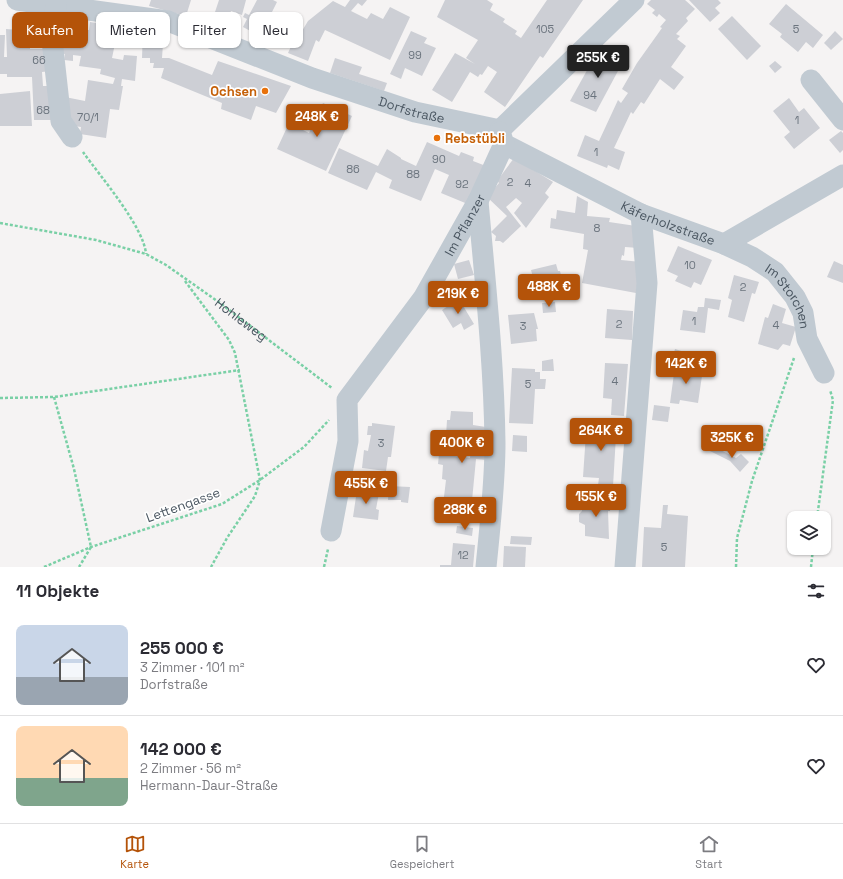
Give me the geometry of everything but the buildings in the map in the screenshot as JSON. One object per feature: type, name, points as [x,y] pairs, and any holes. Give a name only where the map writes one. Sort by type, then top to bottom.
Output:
[{"type":"street","name":"Dorfstraße","points":[[17,0],[168,21],[312,78],[415,112],[502,137]]},
{"type":"street","points":[[502,137],[634,0]]},
{"type":"street","points":[[56,5],[52,40],[61,121],[72,137]]},
{"type":"street","points":[[811,80],[843,120]]},
{"type":"street","name":"Im Pflanzer","points":[[347,400],[424,297],[478,201],[502,137]]},
{"type":"street","name":"Käferholzstraße","points":[[502,137],[641,214],[724,244],[843,175]]},
{"type":"street","points":[[478,201],[492,382],[495,443],[493,491],[486,567]]},
{"type":"street","points":[[626,567],[646,283],[641,214]]},
{"type":"street","name":"Im Storchen","points":[[724,244],[752,257],[775,272],[787,285],[803,313],[806,339],[824,373]]},
{"type":"street","points":[[331,531],[348,441],[347,400]]},
{"type":"path","points":[[72,137],[139,230],[146,246],[146,254]]},
{"type":"path","name":"Hohleweg","points":[[0,223],[96,240],[146,254],[220,303],[347,400]]},
{"type":"path","points":[[184,279],[229,340],[235,353],[240,370],[260,480],[255,496],[226,538],[211,567]]},
{"type":"path","points":[[736,567],[737,538],[752,481],[797,350],[806,339]]},
{"type":"path","points":[[0,398],[54,397],[240,370]]},
{"type":"path","points":[[818,511],[833,400],[824,373]]},
{"type":"path","points":[[54,397],[74,469],[92,547],[79,567]]},
{"type":"path","name":"Lettengasse","points":[[44,567],[92,547],[222,504],[260,480],[304,447],[347,400]]},
{"type":"path","points":[[811,567],[812,555]]},
{"type":"place","name":"Ochsen","points":[[265,91]]},
{"type":"place","name":"Rebstübli","points":[[437,138]]}]
